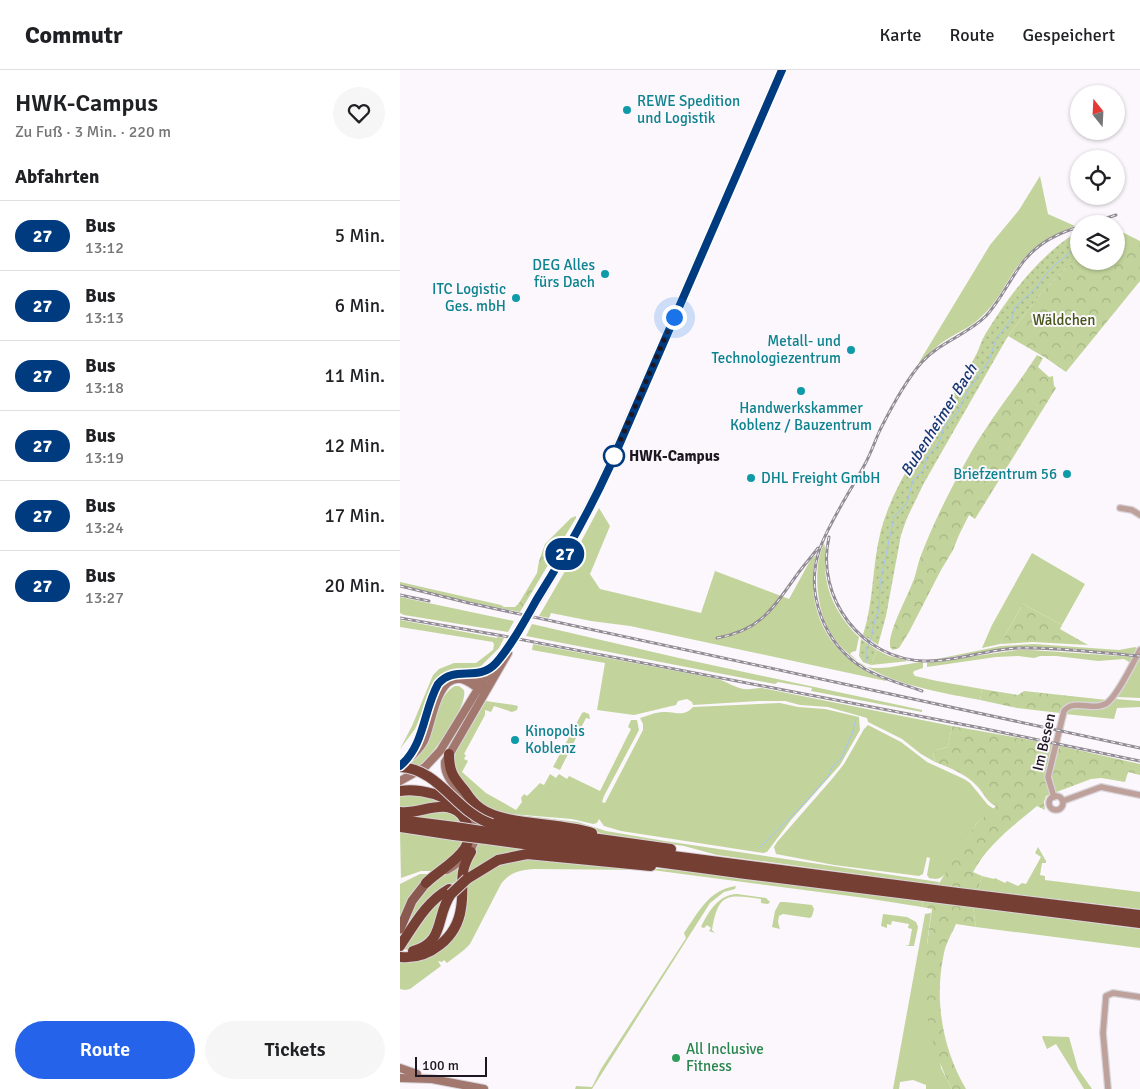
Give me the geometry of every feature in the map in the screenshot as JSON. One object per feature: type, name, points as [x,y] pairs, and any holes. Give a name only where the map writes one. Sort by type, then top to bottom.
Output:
[{"type":"highway","points":[[449,754],[449,766],[452,774],[476,804],[487,813],[505,818],[577,829],[611,841]]},
{"type":"highway","points":[[400,766],[423,772],[456,798],[468,811]]},
{"type":"highway","points":[[400,791],[413,790],[430,793],[450,800],[484,821],[489,832]]},
{"type":"highway","points":[[400,812],[448,807],[460,813],[467,823],[469,839],[463,852],[426,883]]},
{"type":"highway","points":[[400,820],[454,831]]},
{"type":"highway","points":[[400,827],[611,841],[686,851],[718,861]]},
{"type":"highway","points":[[489,832],[974,895],[1140,914]]},
{"type":"highway","points":[[489,832],[697,867],[1120,920],[1140,925]]},
{"type":"highway","points":[[402,953],[418,956],[442,944],[452,933],[461,911],[462,871],[471,852]]},
{"type":"highway","points":[[402,953],[428,905],[437,896],[450,892],[469,877],[498,860],[527,854],[636,866],[697,867]]},
{"type":"highway","points":[[402,953],[420,949],[433,940],[439,929],[444,906],[450,892]]},
{"type":"main road","points":[[400,929],[412,901],[426,883],[459,863],[471,852],[476,839],[474,818],[469,805],[446,774],[445,762],[495,664],[512,642],[568,549],[595,498],[782,70]]},
{"type":"main road","points":[[400,781],[421,770],[435,758],[472,699],[508,652],[512,642]]},
{"type":"main road","points":[[470,675],[480,673],[495,664]]},
{"type":"main road","points":[[410,757],[422,733],[438,684],[442,680],[452,674],[462,673],[478,680],[482,688]]},
{"type":"main road","points":[[400,766],[416,752],[424,740],[444,686],[450,681],[463,679],[482,688]]},
{"type":"main road","points":[[469,683],[472,699]]},
{"type":"main road","points":[[400,1068],[417,1074]]},
{"type":"main road","points":[[400,1073],[443,1076],[474,1087]]},
{"type":"main road","points":[[400,1078],[432,1079],[484,1089]]},
{"type":"street","points":[[1120,508],[1132,510],[1140,515]]},
{"type":"street","name":"Im Besen","points":[[1054,797],[1048,775],[1066,707],[1072,705],[1097,706],[1108,703],[1117,691],[1140,650]]},
{"type":"street","points":[[1062,801],[1101,787],[1140,795]]},
{"type":"street","points":[[1054,797],[1059,797],[1062,801],[1060,808],[1054,809],[1050,803],[1050,800],[1054,797]]},
{"type":"street","points":[[1108,1089],[1103,1033],[1106,996],[1113,994],[1140,997]]},
{"type":"green space","points":[[1040,176],[1048,214],[1070,224],[1070,228],[1058,233],[1029,253],[1017,267],[987,312],[971,325],[940,344],[918,364],[990,245],[1019,210]]},
{"type":"green space","name":"Wäldchen","points":[[1125,234],[1140,241],[1140,281],[1066,372],[1008,336],[1042,292],[1070,265],[1070,270],[1125,270]]},
{"type":"green space","points":[[1070,237],[1070,265],[1042,292],[1008,336],[924,483],[907,518],[901,535],[886,616],[878,645],[863,635],[867,622],[878,543],[894,496],[911,463],[971,365],[985,335],[1004,305],[1036,266]]},
{"type":"green space","points":[[1037,355],[1043,358],[1038,367],[1049,377],[1053,376],[1056,388],[975,519],[969,515],[953,550],[909,632],[899,648],[893,650],[890,647],[892,631],[913,581],[925,545],[943,506],[977,443]]},
{"type":"green space","points":[[599,508],[610,526],[590,574],[600,589],[701,613],[715,571],[789,599],[811,559],[816,555],[813,576],[814,596],[818,615],[826,632],[850,660],[867,672],[886,681],[630,626],[551,613],[549,618],[539,616]]},
{"type":"green space","points":[[576,516],[562,541],[552,541],[544,555],[551,560],[520,612],[515,611],[515,607],[537,573],[545,544],[571,518]]},
{"type":"green space","points":[[824,543],[826,577],[831,596],[845,622],[859,637],[856,651],[850,654],[855,659],[840,646],[827,626],[819,600],[817,571]]},
{"type":"green space","points":[[1032,553],[1085,584],[1062,625],[1023,604],[1000,644],[982,648],[992,625]]},
{"type":"green space","points":[[400,582],[504,607],[515,607],[515,611],[451,598],[400,585]]},
{"type":"green space","points":[[400,597],[514,621],[508,632],[404,615],[400,613]]},
{"type":"green space","points":[[1023,604],[1062,625],[1060,629],[1088,645],[1033,642],[1000,644]]},
{"type":"green space","points":[[400,620],[504,638],[499,648],[479,668],[454,670],[436,679],[415,729],[400,749],[412,726],[433,675],[439,669],[454,663],[476,663],[493,650],[494,645],[493,642],[400,627]]},
{"type":"green space","points":[[532,624],[679,658],[922,710],[922,712],[811,691],[812,688],[778,682],[775,684],[526,636]]},
{"type":"green space","points":[[861,639],[877,650],[871,665],[863,662],[859,656]]},
{"type":"green space","points":[[533,644],[718,679],[742,689],[762,688],[952,726],[948,747],[936,750],[933,754],[935,762],[902,739],[868,722],[867,718],[828,707],[800,705],[785,701],[693,705],[687,699],[678,701],[676,705],[634,715],[597,710],[605,663],[532,650]]},
{"type":"green space","points":[[1034,644],[1119,650],[1135,647],[1138,649],[1136,654],[1017,647],[932,660],[1001,646]]},
{"type":"green space","points":[[877,650],[889,656],[909,661],[871,665]]},
{"type":"green space","points":[[1017,650],[1134,657],[1131,663],[1124,659],[1098,661],[1056,656],[1034,658],[1018,656],[996,657],[927,667],[927,663]]},
{"type":"green space","points":[[1139,658],[1140,698],[1117,697]]},
{"type":"green space","points":[[923,662],[923,668],[914,671],[915,676],[982,689],[980,700],[905,683],[868,667],[884,668]]},
{"type":"green space","points":[[455,686],[459,686],[464,690],[464,698],[455,719],[440,742],[419,766],[410,764],[428,738],[445,695]]},
{"type":"green space","points":[[982,689],[1018,695],[1024,691],[1107,700],[1097,703],[1066,705],[1060,713],[1017,708],[980,700]]},
{"type":"green space","points":[[1116,699],[1140,701],[1140,707],[1117,708],[1114,719],[1065,714],[1072,708],[1103,708]]},
{"type":"green space","points":[[486,701],[518,706],[517,710],[512,712],[494,706],[491,712],[485,710],[485,715],[464,754],[466,755],[464,759],[468,761],[462,772],[486,793],[516,810],[522,802],[521,798],[524,794],[527,796],[540,783],[544,785],[550,774],[556,778],[559,774],[567,779],[569,776],[600,791],[631,729],[628,727],[631,720],[637,720],[639,730],[604,796],[602,802],[605,803],[643,730],[640,718],[657,713],[683,713],[693,707],[780,703],[798,707],[825,709],[859,717],[860,730],[840,765],[791,820],[767,852],[763,853],[621,831],[604,826],[599,819],[597,823],[593,824],[572,819],[499,813],[487,810],[453,773],[453,757]]},
{"type":"green space","points":[[582,713],[589,714],[590,719],[586,718],[560,770],[553,767]]},
{"type":"green space","points":[[868,725],[901,742],[927,762],[970,783],[988,805],[994,809],[976,824],[947,872],[941,878],[929,878],[927,875],[930,858],[927,857],[923,874],[919,876],[834,865],[776,854],[774,847],[777,842],[844,764]]},
{"type":"green space","points":[[952,726],[1042,742],[1140,764],[1140,775],[1128,772],[1125,782],[1101,778],[1091,779],[1046,796],[1044,802],[1045,810],[1037,806],[1002,836],[979,862],[973,872],[982,876],[978,890],[938,885],[976,824],[996,806],[990,803],[968,778],[935,762],[933,754],[936,750],[948,747]]},
{"type":"green space","points":[[400,793],[446,801],[400,810]]},
{"type":"green space","points":[[450,810],[465,825],[400,817]]},
{"type":"green space","points":[[502,813],[578,822],[606,831],[665,841],[939,882],[938,885],[717,855],[684,846],[610,836],[594,831]]},
{"type":"green space","points":[[400,831],[467,840],[465,846],[434,871],[421,871],[401,878]]},
{"type":"green space","points":[[478,841],[535,849],[465,876]]},
{"type":"green space","points":[[1038,847],[1046,861],[1046,863],[1042,863],[1040,875],[1045,876],[1045,880],[1140,892],[1140,909],[978,890],[982,876],[995,878],[1005,883],[1007,881],[1018,886],[1022,883],[1026,884],[1041,857],[1035,853]]},
{"type":"green space","points":[[521,858],[677,870],[923,900],[922,907],[652,870],[525,870],[516,872],[504,880],[470,944],[464,950],[447,963],[444,960],[442,962],[438,961],[441,966],[410,989],[400,989],[400,959],[448,941],[464,887],[494,866]]},
{"type":"green space","points":[[460,865],[458,880],[441,891],[400,937],[410,912],[429,884]]},
{"type":"green space","points":[[420,874],[432,874],[400,920],[400,884]]},
{"type":"green space","points":[[736,886],[735,889],[724,892],[710,903],[592,1089],[575,1089],[576,1086],[592,1087],[601,1069],[686,938],[684,933],[705,903],[718,892]]},
{"type":"green space","points":[[444,894],[434,934],[411,950],[401,949],[411,933]]},
{"type":"green space","points":[[737,894],[766,898],[770,902],[768,904],[761,903],[761,899],[740,897],[726,899],[717,909],[714,918],[712,930],[715,933],[709,931],[711,928],[707,925],[704,928],[701,927],[707,915],[719,901],[724,897]]},
{"type":"green space","points":[[923,900],[973,907],[976,927],[956,924],[945,949],[940,988],[942,1023],[946,1040],[951,1057],[966,1089],[952,1089],[940,1063],[931,1035],[925,1007],[924,978],[932,909],[922,907]]},
{"type":"green space","points":[[780,902],[812,905],[814,909],[812,916],[810,918],[783,914],[779,916],[780,929],[772,927],[775,911]]},
{"type":"green space","points":[[973,907],[1140,929],[1140,948],[976,927]]},
{"type":"green space","points":[[931,913],[927,944],[941,1068],[952,1089],[926,1089],[926,1085],[913,1080],[900,1082],[899,1089],[893,1089],[925,914]]},
{"type":"green space","points":[[883,914],[907,917],[916,922],[918,927],[914,946],[905,946],[909,945],[912,929],[908,928],[909,924],[892,921],[891,925],[887,924],[887,928],[881,926]]},
{"type":"green space","points":[[1043,1036],[1069,1037],[1078,1069],[1092,1089],[1084,1089],[1056,1044],[1047,1049]]},
{"type":"waterway","name":"Bubenheimer Bach","points":[[866,662],[866,649],[871,639],[879,610],[880,583],[894,517],[907,503],[913,480],[924,469],[927,457],[939,443],[944,427],[958,412],[967,392],[989,361],[996,339],[1012,319],[1015,307],[1035,289],[1051,268],[1070,252]]},
{"type":"waterway","name":"Bubenheimer Bach","points":[[759,848],[804,804],[829,775],[832,767],[841,759],[852,734],[856,719]]},
{"type":"railway","points":[[922,691],[872,673],[851,659],[838,646],[821,616],[816,600],[816,565],[820,548],[835,516],[867,460],[889,413],[916,369],[929,355],[979,323],[991,311],[1030,254],[1044,242],[1070,230]]},
{"type":"railway","points":[[829,537],[827,560],[829,582],[837,603],[848,622],[863,637],[881,650],[902,658],[925,661],[960,658],[1019,648],[1064,649],[1140,656]]},
{"type":"railway","points":[[717,638],[746,629],[766,615],[818,548]]},
{"type":"railway","points":[[400,586],[469,603],[1140,748]]},
{"type":"railway","points":[[400,595],[429,601]]},
{"type":"railway","points":[[400,618],[498,635],[981,728],[1140,761]]},
{"type":"bus line","name":"27","points":[[400,766],[410,757],[420,738],[438,684],[452,674],[462,673],[470,675],[480,673],[495,664],[512,642],[568,549],[610,466],[782,70]]},
{"type":"place","name":"REWE Spedition und Logistik","points":[[627,110]]},
{"type":"place","name":"DEG Alles fürs Dach","points":[[605,274]]},
{"type":"place","name":"ITC Logistic Ges. mbH","points":[[516,298]]},
{"type":"place","name":"Metall- und Technologiezentrum","points":[[851,350]]},
{"type":"place","name":"Handwerkskammer Koblenz / Bauzentrum","points":[[801,391]]},
{"type":"place","name":"HWK-Campus","points":[[614,456]]},
{"type":"place","name":"Briefzentrum 56","points":[[1067,474]]},
{"type":"place","name":"DHL Freight GmbH","points":[[751,478]]},
{"type":"place","name":"Kinopolis Koblenz","points":[[515,740]]},
{"type":"place","name":"All Inclusive Fitness","points":[[676,1058]]},
{"type":"route","points":[[614,456],[612,460],[674,317]]}]
